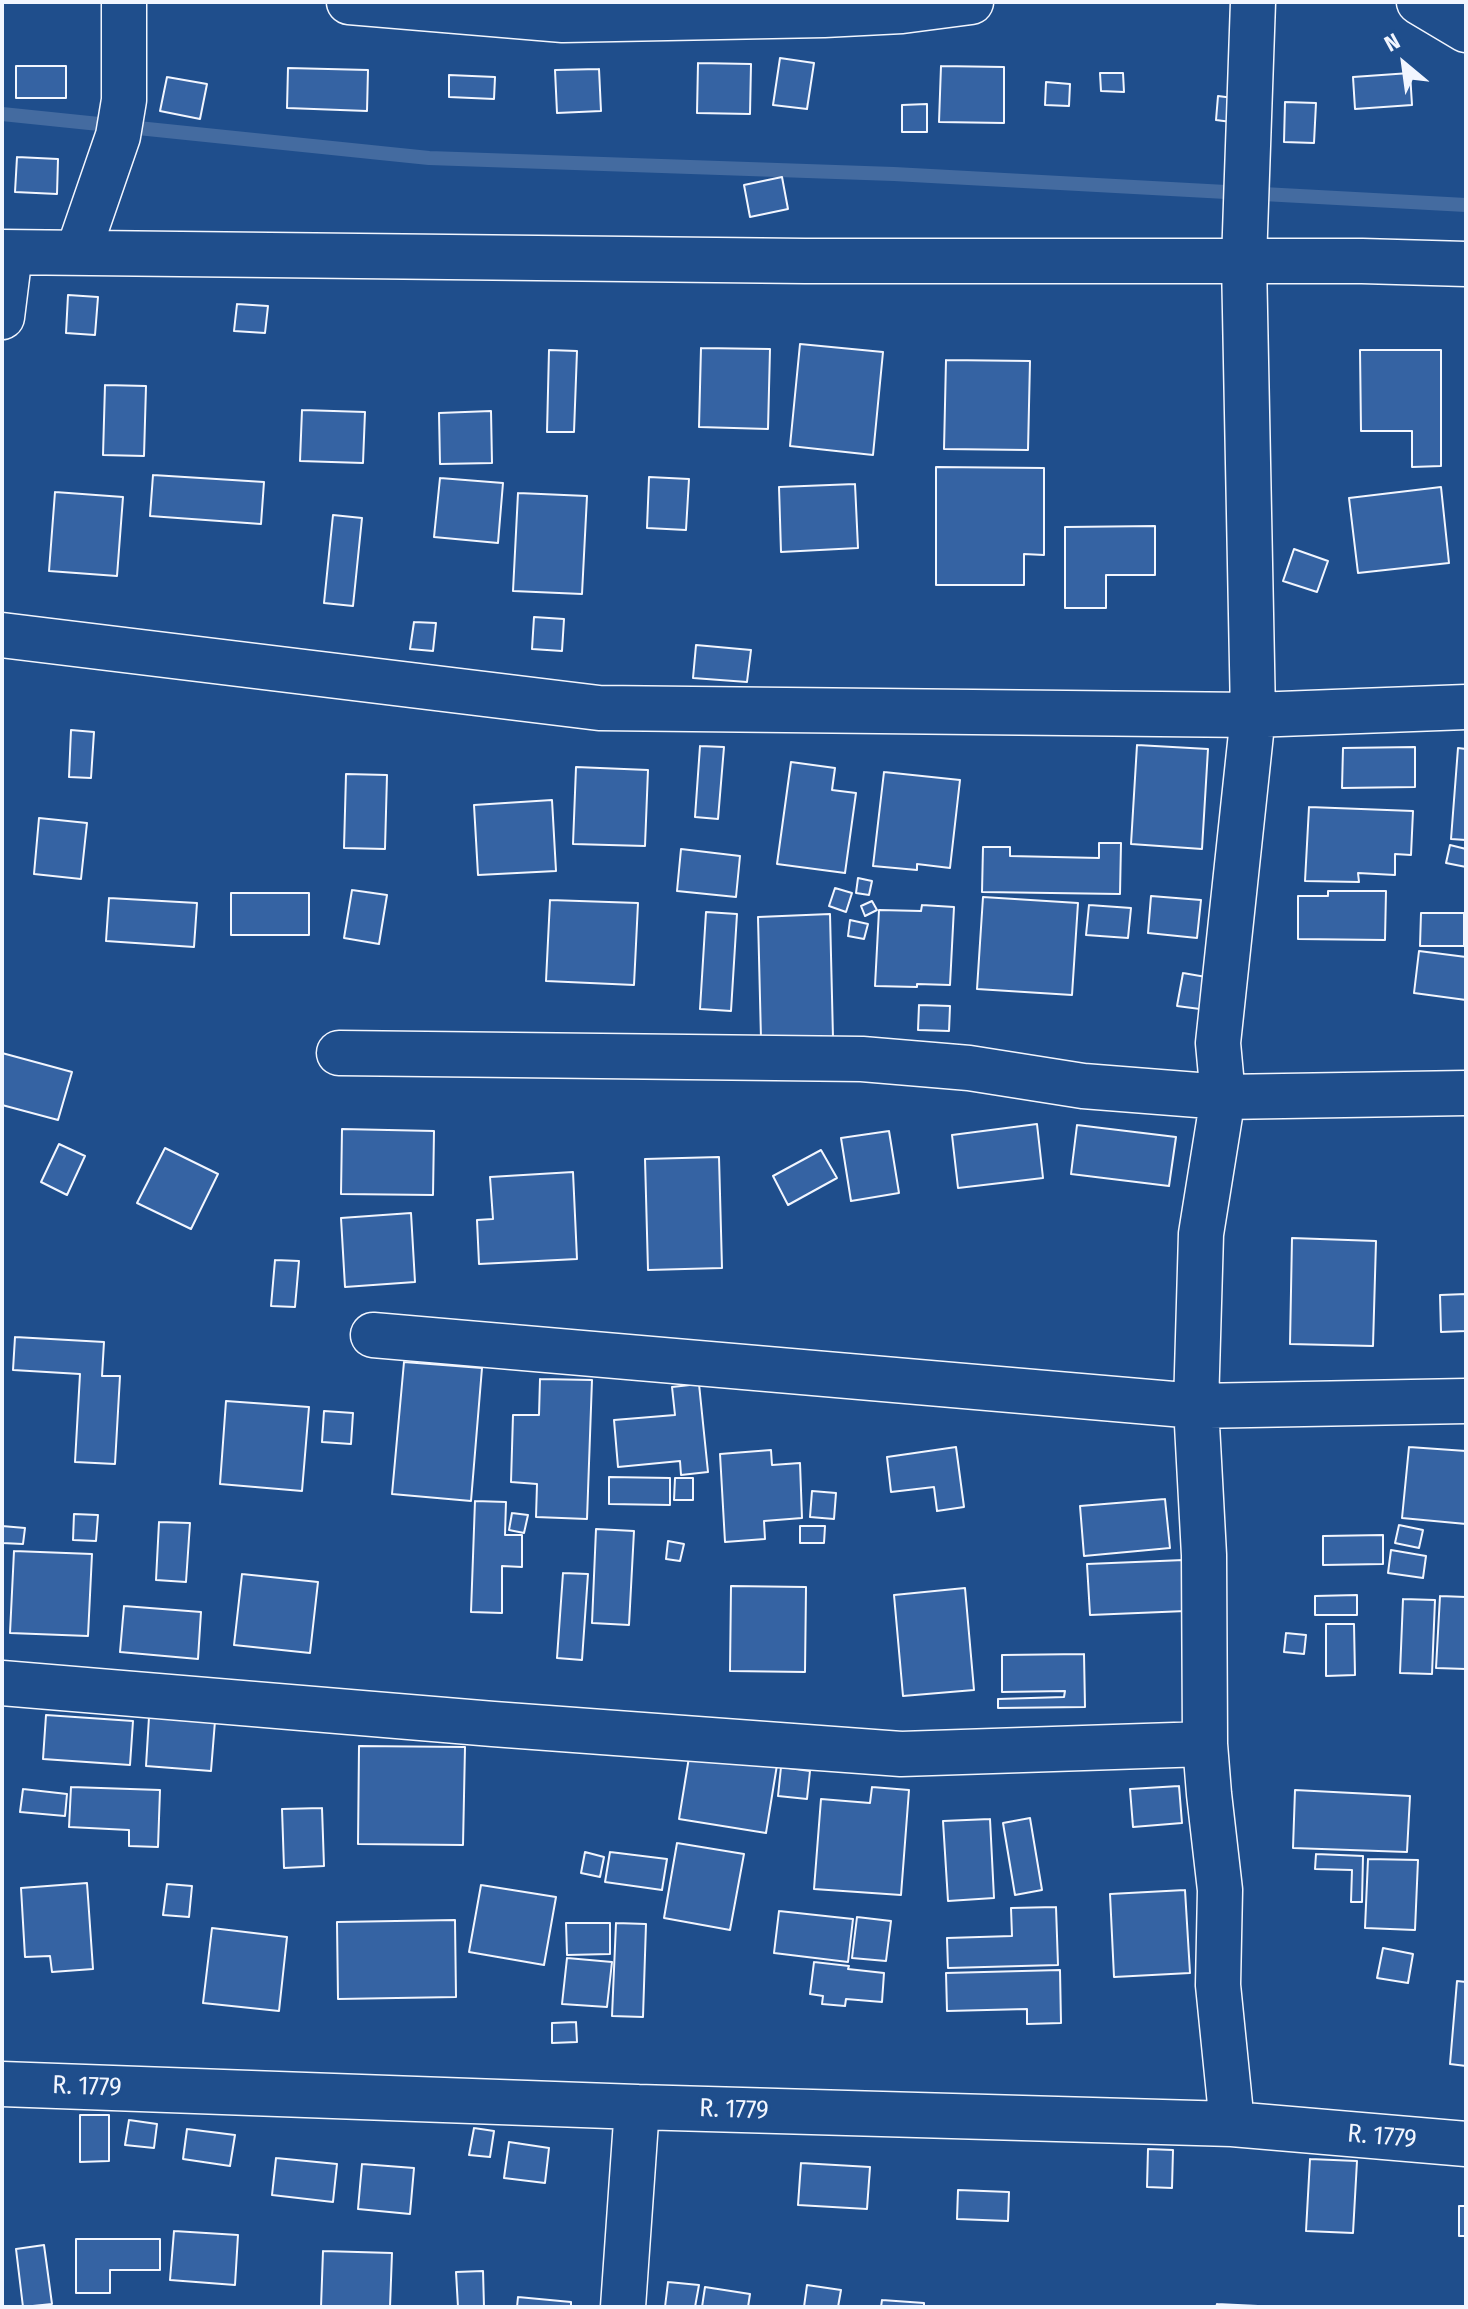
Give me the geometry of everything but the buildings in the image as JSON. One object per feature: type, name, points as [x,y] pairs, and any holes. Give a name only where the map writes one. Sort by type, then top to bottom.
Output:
[{"type":"street","points":[[78,252],[121,118],[124,2]]},
{"type":"street","points":[[349,2],[563,20],[902,11],[971,2]]},
{"type":"street","points":[[1232,2124],[1218,1985],[1220,1890],[1205,1744],[1204,1555],[1196,1406],[1201,1234],[1223,1097],[1218,1043],[1253,715],[1244,261],[1253,2]]},
{"type":"street","points":[[1419,2],[1466,30]]},
{"type":"street","points":[[2,317],[6,252],[805,261],[1466,264]]},
{"type":"street","points":[[2,635],[599,708],[1253,715],[1466,707]]},
{"type":"street","points":[[339,1053],[862,1059],[969,1068],[1083,1086],[1223,1097],[1466,1093]]},
{"type":"street","points":[[373,1335],[1196,1406],[1466,1401]]},
{"type":"street","points":[[2,1683],[901,1754],[1205,1744]]},
{"type":"street","name":"R. 1779","points":[[2,2084],[1232,2124],[1466,2144]]},
{"type":"street","points":[[623,2307],[637,2107]]},
{"type":"waterway","points":[[2,114],[429,158],[894,174],[1466,205]]}]
